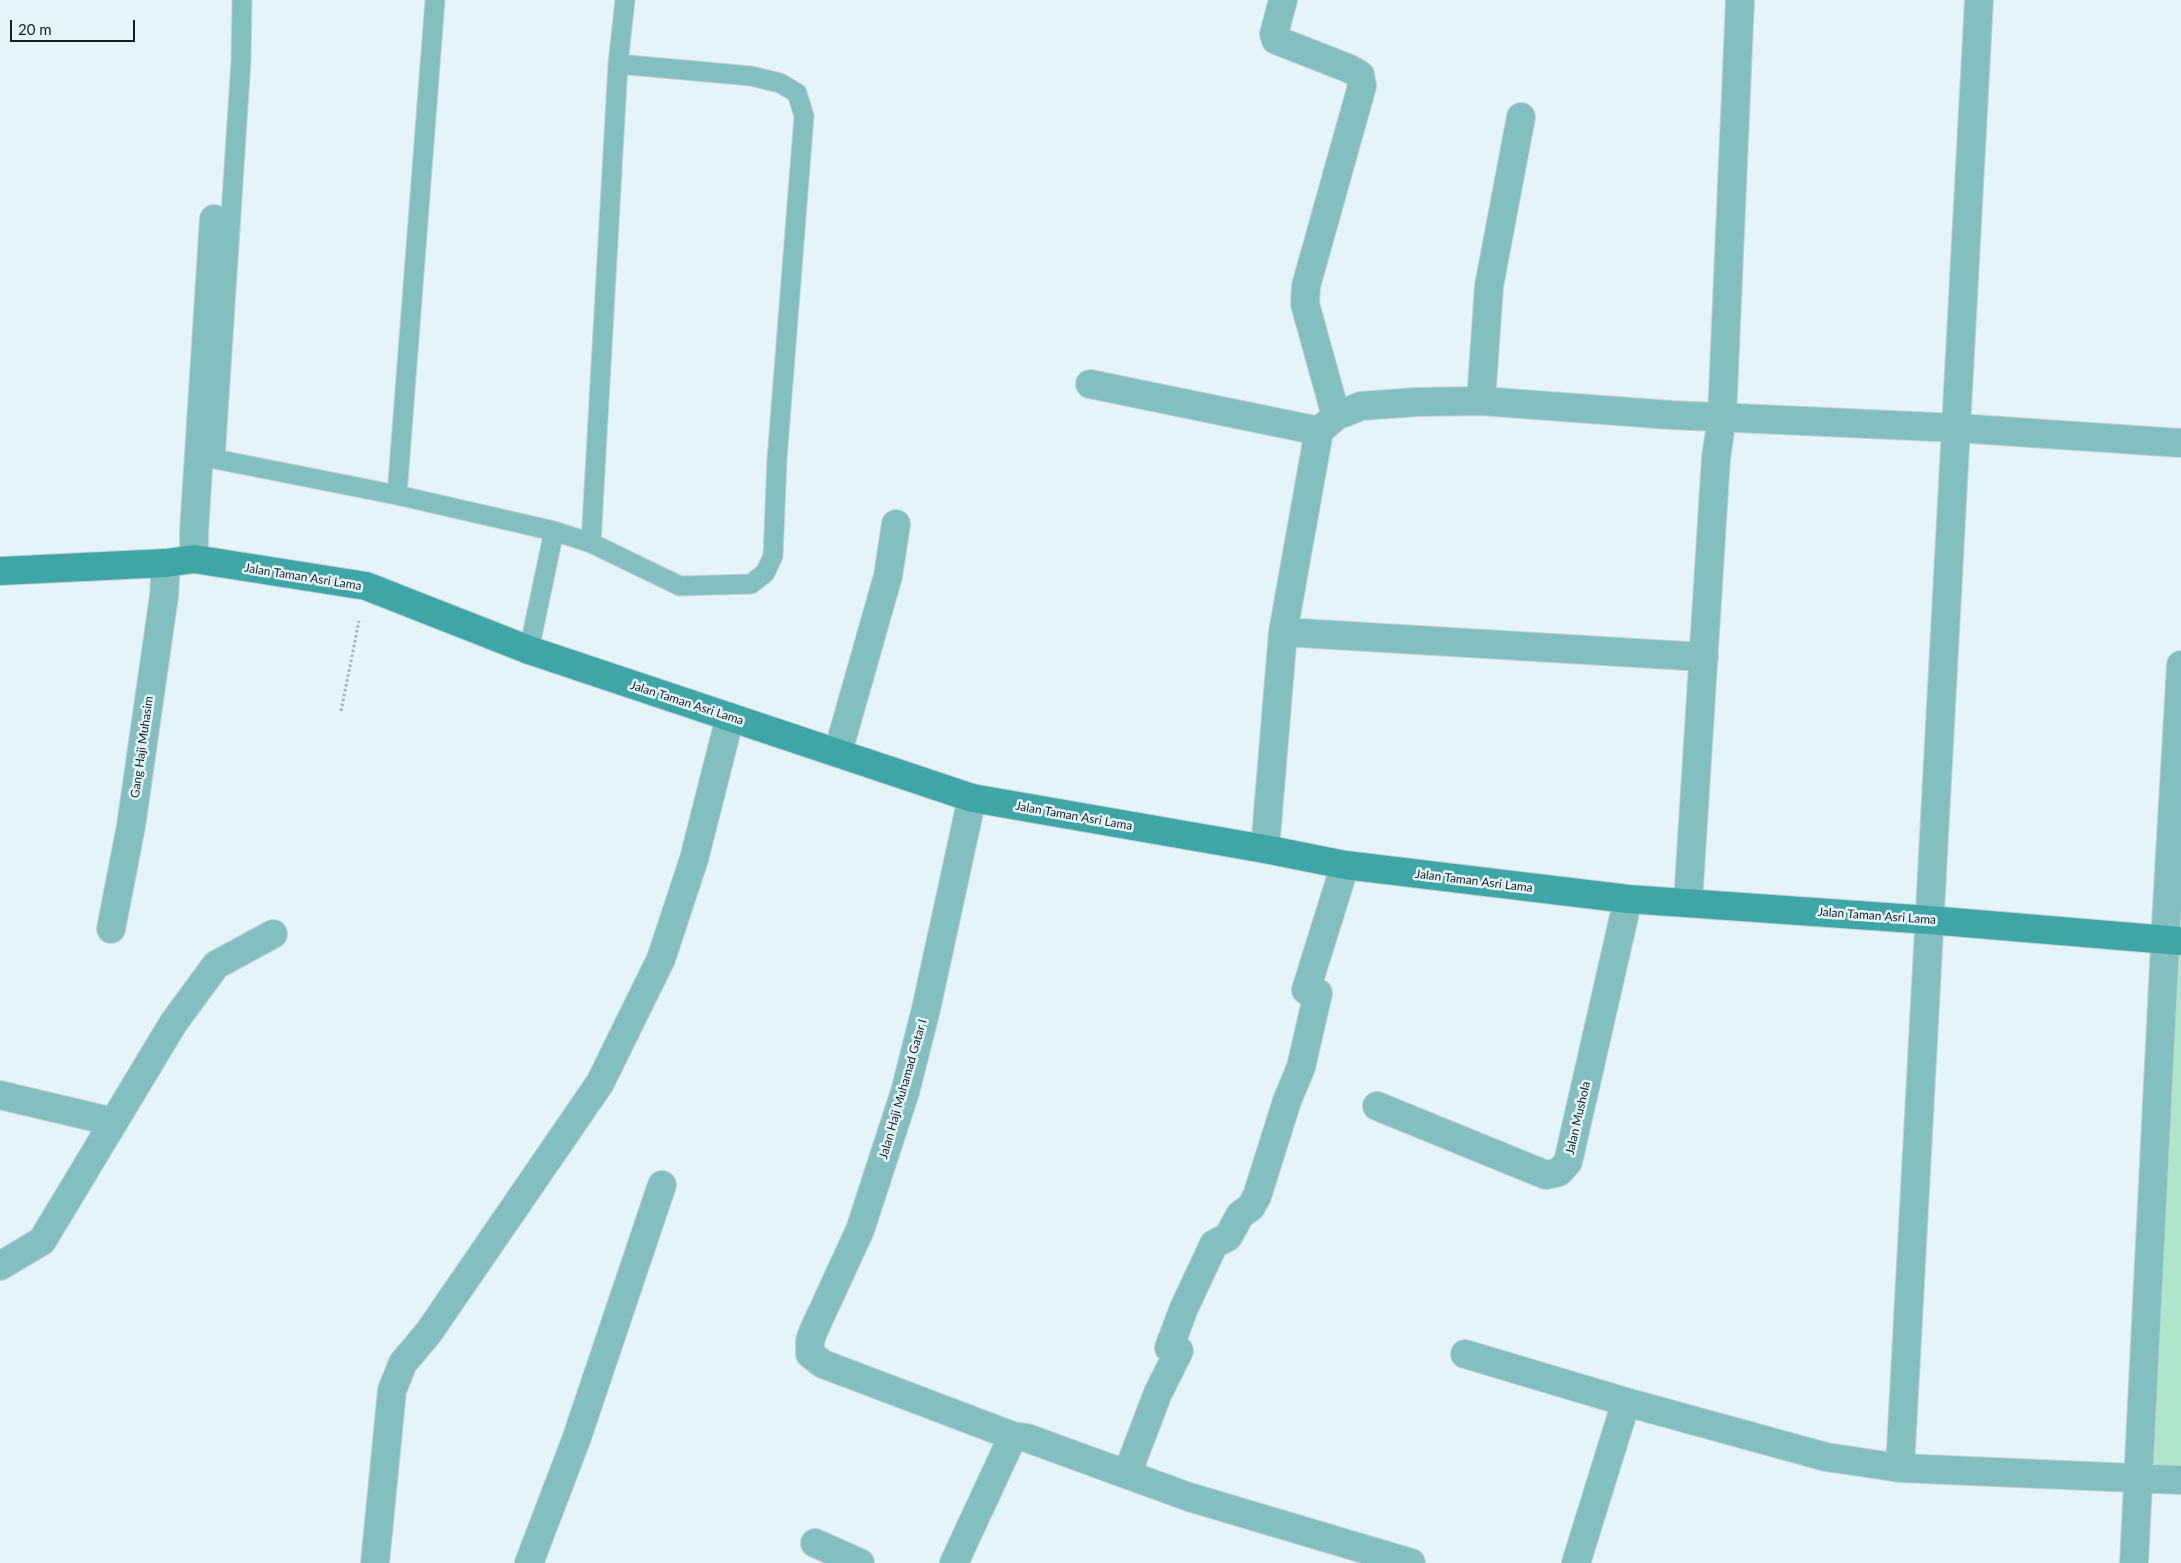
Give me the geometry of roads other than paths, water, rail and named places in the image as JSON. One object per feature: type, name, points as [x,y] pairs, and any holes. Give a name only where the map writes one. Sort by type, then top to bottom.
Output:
[{"type":"street","points":[[1265,849],[1283,632],[1328,424],[1305,304],[1306,286],[1362,86],[1360,76],[1350,69],[1276,40],[1274,34],[1283,0]]},
{"type":"street","points":[[1688,902],[1716,458],[1722,417],[1740,0]]},
{"type":"street","points":[[1900,1468],[1979,0]]},
{"type":"street","points":[[1481,401],[1489,286],[1521,117]]},
{"type":"street","points":[[194,559],[194,532],[214,219]]},
{"type":"street","points":[[1090,384],[1328,424],[1361,406],[1417,402],[1481,401],[1722,417],[1957,428],[2181,442]]},
{"type":"street","points":[[838,752],[888,576],[896,524]]},
{"type":"street","name":"Jalan Taman Asri Lama","points":[[0,571],[166,563],[194,559],[366,586],[529,650],[972,798],[1265,849],[1344,865],[1628,899],[1929,920],[2173,941]]},
{"type":"street","name":"Gang Haji Muhasim","points":[[111,929],[131,826],[164,596],[166,563]]},
{"type":"street","points":[[1283,632],[1704,657]]},
{"type":"street","points":[[2134,1563],[2173,941],[2181,665]]},
{"type":"street","points":[[375,1563],[392,1390],[404,1363],[429,1332],[600,1083],[661,959],[694,859],[730,717]]},
{"type":"street","name":"Jalan Haji Muhamad Gatar I","points":[[972,798],[926,1009],[905,1092],[860,1230],[810,1341],[810,1354],[823,1364],[1014,1436]]},
{"type":"street","points":[[1127,1474],[1158,1393],[1179,1351],[1169,1348],[1184,1308],[1214,1244],[1228,1237],[1240,1215],[1251,1207],[1257,1196],[1287,1101],[1301,1067],[1318,993],[1306,990],[1344,865]]},
{"type":"street","name":"Jalan Mushola","points":[[1377,1106],[1546,1175],[1559,1172],[1568,1162],[1628,899]]},
{"type":"street","points":[[0,1266],[42,1241],[174,1022],[216,965],[273,934]]},
{"type":"street","points":[[0,1095],[114,1122]]},
{"type":"street","points":[[529,1563],[576,1440],[662,1185]]},
{"type":"street","points":[[1465,1354],[1626,1402],[1826,1457],[1900,1468],[2181,1480]]},
{"type":"street","points":[[1576,1563],[1626,1402]]},
{"type":"street","points":[[954,1563],[1014,1436],[1027,1438],[1189,1497],[1411,1563]]},
{"type":"street","points":[[815,1543],[860,1563]]},
{"type":"lane","points":[[242,0],[241,61],[215,459],[397,495],[554,531],[591,543],[680,586],[751,584],[765,573],[773,556],[777,459],[804,116],[797,93],[780,83],[751,76],[618,64]]},
{"type":"lane","points":[[397,495],[435,0]]},
{"type":"lane","points":[[591,543],[618,64],[625,0]]},
{"type":"lane","points":[[529,650],[554,531]]}]
